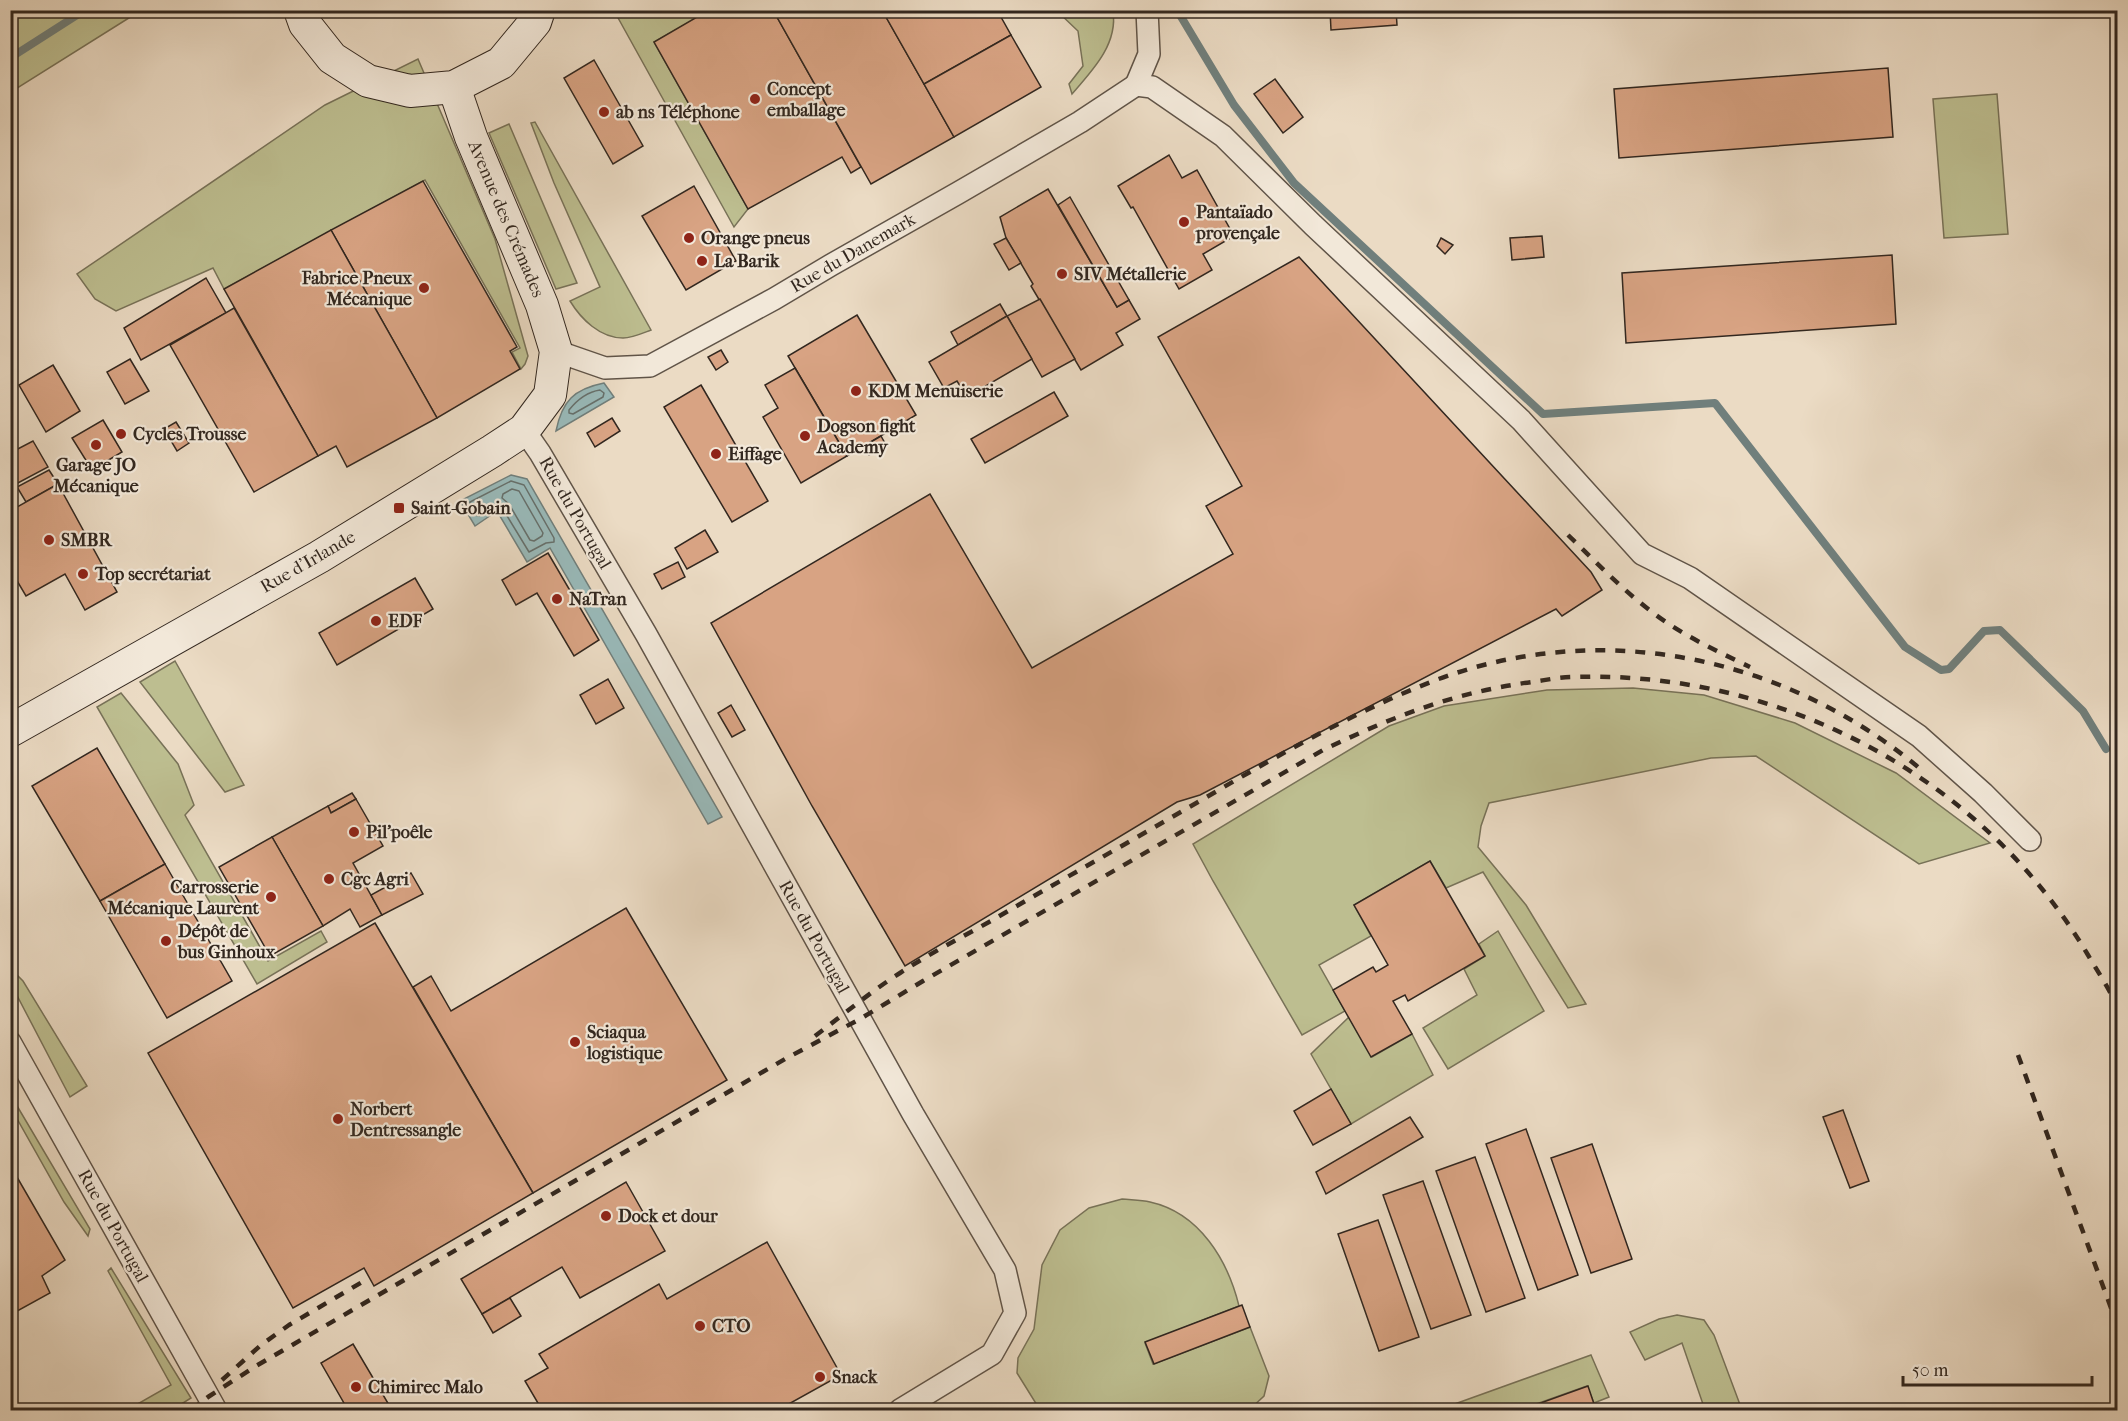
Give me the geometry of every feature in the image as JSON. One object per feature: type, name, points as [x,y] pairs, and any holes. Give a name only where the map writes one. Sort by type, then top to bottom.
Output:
[{"type":"street","points":[[300,10],[304,24],[332,58],[368,81],[410,91],[454,87],[501,63],[535,22],[539,10]]},
{"type":"street","points":[[1147,10],[1149,54],[1136,85],[1152,87],[1224,136],[1313,225],[1521,420],[1642,554],[1690,578],[1919,736],[1983,793],[2030,840]]},
{"type":"street","name":"Rue du Danemark","points":[[556,351],[605,368],[650,366],[774,299],[958,194],[1080,122],[1136,85]]},
{"type":"street","name":"Avenue des Crémades","points":[[454,87],[471,137],[542,305],[556,351]]},
{"type":"street","name":"Rue d'Irlande","points":[[10,731],[319,557],[524,430],[550,395],[556,351]]},
{"type":"street","name":"Rue du Portugal","points":[[524,430],[646,634],[913,1114],[1005,1270],[1015,1313],[992,1354],[900,1410]]},
{"type":"street","name":"Rue du Portugal","points":[[10,1042],[216,1410]]},
{"type":"green space","points":[[11,10],[140,10],[140,11],[11,92]]},
{"type":"green space","points":[[635,11],[709,11],[654,42],[748,209],[734,227],[617,16]]},
{"type":"green space","points":[[1057,11],[1113,11],[1114,23],[1108,45],[1096,66],[1072,94],[1069,84],[1083,66],[1078,31]]},
{"type":"green space","points":[[418,59],[495,239],[528,356],[521,369],[512,352],[520,348],[425,180],[224,289],[213,268],[116,311],[95,299],[77,274],[325,105]]},
{"type":"green space","points":[[1997,94],[2008,234],[1944,238],[1933,99]]},
{"type":"green space","points":[[535,122],[651,330],[626,338],[607,335],[586,321],[570,301],[600,287],[554,183],[531,123]]},
{"type":"green space","points":[[509,124],[577,283],[556,289],[489,133]]},
{"type":"green space","points":[[175,661],[244,785],[225,792],[140,682]]},
{"type":"green space","points":[[1633,688],[1704,695],[1795,723],[1896,773],[1990,843],[1919,864],[1756,756],[1711,758],[1489,803],[1481,826],[1478,847],[1526,905],[1586,1004],[1568,1008],[1483,872],[1446,888],[1430,861],[1354,905],[1371,936],[1319,965],[1345,1011],[1302,1035],[1193,844],[1389,726],[1444,706],[1547,690]]},
{"type":"green space","points":[[121,693],[178,764],[194,805],[185,815],[268,961],[321,931],[327,942],[257,984],[97,707]]},
{"type":"green space","points":[[1498,931],[1544,1011],[1448,1069],[1423,1028],[1477,995],[1464,969],[1485,956],[1479,944]]},
{"type":"green space","points":[[11,972],[23,981],[87,1086],[70,1097],[11,984]]},
{"type":"green space","points":[[1349,1017],[1372,1057],[1412,1034],[1433,1075],[1351,1124],[1311,1054]]},
{"type":"green space","points":[[10,1094],[90,1229],[88,1236],[64,1202],[11,1108]]},
{"type":"green space","points":[[1122,1199],[1147,1201],[1168,1208],[1197,1228],[1219,1256],[1239,1306],[1145,1343],[1153,1364],[1250,1327],[1269,1376],[1264,1396],[1249,1410],[1040,1410],[1017,1373],[1018,1358],[1034,1329],[1042,1265],[1060,1230],[1089,1208]]},
{"type":"green space","points":[[111,1268],[191,1398],[172,1410],[127,1410],[171,1385],[108,1271]]},
{"type":"green space","points":[[1677,1315],[1704,1320],[1714,1335],[1742,1410],[1705,1410],[1682,1343],[1645,1360],[1630,1332],[1659,1319]]},
{"type":"green space","points":[[1591,1355],[1609,1397],[1594,1403],[1587,1386],[1519,1410],[1438,1410]]},
{"type":"water","points":[[604,383],[614,397],[556,431],[562,412],[571,398],[585,389]]},
{"type":"water","points":[[511,475],[527,479],[722,817],[708,824],[550,548],[527,562],[497,511],[475,526],[460,501]]},
{"type":"building","name":"Concept emballage","points":[[709,10],[773,10],[861,167],[851,173],[842,157],[748,209],[654,42]]},
{"type":"building","name":"Concept emballage","points":[[773,10],[882,10],[954,137],[871,184]]},
{"type":"building","points":[[882,10],[997,10],[1011,35],[924,84]]},
{"type":"building","points":[[1330,10],[1396,10],[1397,25],[1331,30]]},
{"type":"building","points":[[1011,35],[1041,87],[954,137],[924,84]]},
{"type":"building","name":"ab ns Téléphone","points":[[594,60],[643,146],[613,164],[564,78]]},
{"type":"building","points":[[1888,68],[1893,137],[1619,158],[1614,89]]},
{"type":"building","points":[[1275,79],[1303,117],[1283,133],[1254,94]]},
{"type":"building","name":"Pantaïado provençale","points":[[1169,155],[1182,178],[1197,170],[1234,236],[1203,254],[1212,270],[1179,289],[1133,207],[1131,208],[1118,186]]},
{"type":"building","name":"Fabrice Pneux Mécanique","points":[[423,181],[517,347],[510,351],[520,369],[437,418],[331,230]]},
{"type":"building","name":"Orange pneus","points":[[694,186],[736,261],[686,290],[642,216]]},
{"type":"building","name":"SIV Métallerie","points":[[1048,189],[1117,307],[1129,300],[1140,319],[1116,333],[1123,345],[1081,370],[1031,286],[1033,284],[1006,238],[1000,217]]},
{"type":"building","points":[[1070,197],[1129,300],[1117,307],[1058,205]]},
{"type":"building","points":[[331,230],[437,418],[347,467],[336,446],[318,456],[224,289]]},
{"type":"building","points":[[1542,236],[1544,257],[1512,260],[1510,238]]},
{"type":"building","points":[[1006,238],[1021,263],[1009,270],[994,244]]},
{"type":"building","points":[[1441,238],[1453,245],[1445,254],[1437,246]]},
{"type":"building","points":[[1892,255],[1896,324],[1626,343],[1622,273]]},
{"type":"building","points":[[1299,257],[1591,572],[1602,590],[1562,616],[1556,609],[1200,795],[1177,802],[905,966],[812,806],[711,623],[930,494],[1032,668],[1233,554],[1206,506],[1242,486],[1158,337]]},
{"type":"building","points":[[206,278],[226,313],[141,360],[124,328]]},
{"type":"building","points":[[1040,299],[1075,359],[1042,377],[1007,316]]},
{"type":"building","points":[[1000,304],[1007,316],[958,345],[951,332]]},
{"type":"building","points":[[234,308],[318,456],[254,492],[170,345]]},
{"type":"building","name":"KDM Menuiserie","points":[[857,315],[916,415],[847,456],[788,356]]},
{"type":"building","points":[[1007,316],[1032,359],[967,397],[957,381],[944,388],[929,362]]},
{"type":"building","points":[[721,350],[728,362],[716,370],[708,357]]},
{"type":"building","points":[[130,359],[149,391],[125,404],[107,372]]},
{"type":"building","points":[[53,365],[80,411],[46,432],[19,385]]},
{"type":"building","name":"Dogson fight Academy","points":[[795,368],[847,456],[801,483],[763,417],[778,408],[765,385]]},
{"type":"building","name":"Eiffage","points":[[701,385],[768,501],[732,522],[664,407]]},
{"type":"building","points":[[1054,392],[1068,416],[985,463],[971,439]]},
{"type":"building","points":[[612,418],[620,431],[595,447],[587,433]]},
{"type":"building","points":[[103,420],[122,452],[92,470],[72,438]]},
{"type":"building","points":[[176,422],[189,443],[177,451],[164,429]]},
{"type":"building","points":[[881,436],[886,445],[869,455],[864,446]]},
{"type":"building","points":[[33,441],[48,467],[16,484],[10,474],[10,453]]},
{"type":"building","points":[[49,470],[58,484],[26,502],[17,487]]},
{"type":"building","name":"SMBR","points":[[58,484],[117,592],[85,610],[65,574],[26,596],[10,569],[10,511]]},
{"type":"building","points":[[705,530],[718,552],[687,569],[675,548]]},
{"type":"building","name":"NaTran","points":[[548,553],[599,640],[574,656],[537,593],[516,605],[502,580]]},
{"type":"building","points":[[678,562],[685,577],[662,589],[654,574]]},
{"type":"building","name":"EDF","points":[[415,578],[433,609],[337,665],[319,633]]},
{"type":"building","points":[[608,679],[624,708],[596,724],[580,695]]},
{"type":"building","points":[[731,705],[745,730],[732,737],[718,713]]},
{"type":"building","points":[[97,748],[165,864],[100,901],[32,786]]},
{"type":"building","points":[[352,793],[356,799],[331,813],[328,806]]},
{"type":"building","name":"Cgc Agri","points":[[356,799],[383,846],[353,863],[382,915],[360,927],[350,909],[323,926],[272,837],[328,806],[331,813]]},
{"type":"building","name":"Carrosserie Mécanique Laurent","points":[[272,837],[323,926],[270,956],[219,867]]},
{"type":"building","points":[[1430,861],[1485,956],[1408,1001],[1405,995],[1393,1001],[1412,1034],[1371,1057],[1333,990],[1373,967],[1376,972],[1388,965],[1354,905]]},
{"type":"building","name":"Dépôt de bus Ginhoux","points":[[165,864],[232,981],[167,1018],[100,901]]},
{"type":"building","points":[[411,873],[423,894],[382,915],[371,895]]},
{"type":"building","name":"Sciaqua logistique","points":[[626,908],[727,1080],[533,1193],[413,987],[431,976],[451,1011]]},
{"type":"building","name":"Norbert Dentressangle","points":[[375,923],[533,1193],[374,1286],[364,1268],[293,1308],[148,1053]]},
{"type":"building","points":[[1331,1089],[1351,1124],[1313,1145],[1294,1111]]},
{"type":"building","points":[[1843,1110],[1869,1181],[1850,1188],[1823,1117]]},
{"type":"building","points":[[1410,1117],[1423,1137],[1326,1194],[1316,1172]]},
{"type":"building","points":[[1526,1129],[1578,1275],[1538,1290],[1486,1144]]},
{"type":"building","points":[[1592,1144],[1632,1259],[1591,1273],[1551,1158]]},
{"type":"building","points":[[1475,1157],[1525,1298],[1486,1312],[1436,1171]]},
{"type":"building","points":[[10,1165],[65,1260],[42,1276],[50,1293],[10,1315]]},
{"type":"building","points":[[1423,1181],[1471,1315],[1431,1329],[1383,1195]]},
{"type":"building","name":"Dock et dour","points":[[626,1182],[665,1251],[580,1298],[562,1267],[482,1314],[461,1279]]},
{"type":"building","points":[[1378,1220],[1419,1337],[1379,1351],[1338,1234]]},
{"type":"building","name":"CTO","points":[[767,1242],[841,1375],[778,1410],[542,1410],[525,1381],[548,1368],[539,1354],[659,1284],[667,1299]]},
{"type":"building","points":[[510,1298],[521,1316],[493,1333],[482,1314]]},
{"type":"building","points":[[1242,1305],[1250,1327],[1154,1364],[1145,1342]]},
{"type":"building","name":"Chimirec Malo","points":[[353,1344],[392,1410],[348,1410],[321,1363]]},
{"type":"building","points":[[1588,1386],[1596,1410],[1521,1410]]},
{"type":"waterway","points":[[10,58],[85,10]]},
{"type":"waterway","points":[[1177,10],[1234,105],[1294,183],[1543,414],[1715,403],[1905,647],[1941,670],[1949,669],[1984,631],[2000,630],[2083,711],[2106,749]]},
{"type":"railway","points":[[1568,535],[1644,606],[1672,626],[1710,648],[1750,667]]},
{"type":"railway","points":[[815,1036],[878,988],[922,959],[1288,750],[1398,696],[1436,680],[1499,661],[1562,652],[1626,651],[1689,659],[1750,674],[1809,698],[1866,729],[1918,767]]},
{"type":"railway","points":[[191,1410],[256,1366],[1323,750],[1424,707],[1504,686],[1569,677],[1651,680],[1726,692],[1799,715],[1869,747],[1934,787],[1992,835],[2044,892],[2088,955],[2118,1008]]},
{"type":"railway","points":[[2018,1055],[2118,1327]]},
{"type":"railway","points":[[222,1380],[261,1345],[289,1325],[369,1278]]},
{"type":"place","name":"Concept emballage","points":[[755,99]]},
{"type":"place","name":"ab ns Téléphone","points":[[604,112]]},
{"type":"place","name":"Pantaïado provençale","points":[[1184,222]]},
{"type":"place","name":"Orange pneus","points":[[689,238]]},
{"type":"place","name":"La Barik","points":[[702,261]]},
{"type":"place","name":"SIV Métallerie","points":[[1062,274]]},
{"type":"place","name":"Fabrice Pneux Mécanique","points":[[424,288]]},
{"type":"place","name":"KDM Menuiserie","points":[[856,391]]},
{"type":"place","name":"Cycles Trousse","points":[[121,434]]},
{"type":"place","name":"Dogson fight Academy","points":[[805,436]]},
{"type":"place","name":"Garage JO Mécanique","points":[[96,445]]},
{"type":"place","name":"Eiffage","points":[[716,454]]},
{"type":"place","name":"Saint-Gobain","points":[[399,508]]},
{"type":"place","name":"SMBR","points":[[49,540]]},
{"type":"place","name":"Top secrétariat","points":[[83,574]]},
{"type":"place","name":"NaTran","points":[[557,599]]},
{"type":"place","name":"EDF","points":[[376,621]]},
{"type":"place","name":"Pil’poêle","points":[[354,832]]},
{"type":"place","name":"Cgc Agri","points":[[329,879]]},
{"type":"place","name":"Carrosserie Mécanique Laurent","points":[[271,897]]},
{"type":"place","name":"Dépôt de bus Ginhoux","points":[[166,941]]},
{"type":"place","name":"Sciaqua logistique","points":[[575,1042]]},
{"type":"place","name":"Norbert Dentressangle","points":[[338,1119]]},
{"type":"place","name":"Dock et dour","points":[[606,1216]]},
{"type":"place","name":"CTO","points":[[700,1326]]},
{"type":"place","name":"Snack","points":[[820,1377]]},
{"type":"place","name":"Chimirec Malo","points":[[356,1387]]}]
